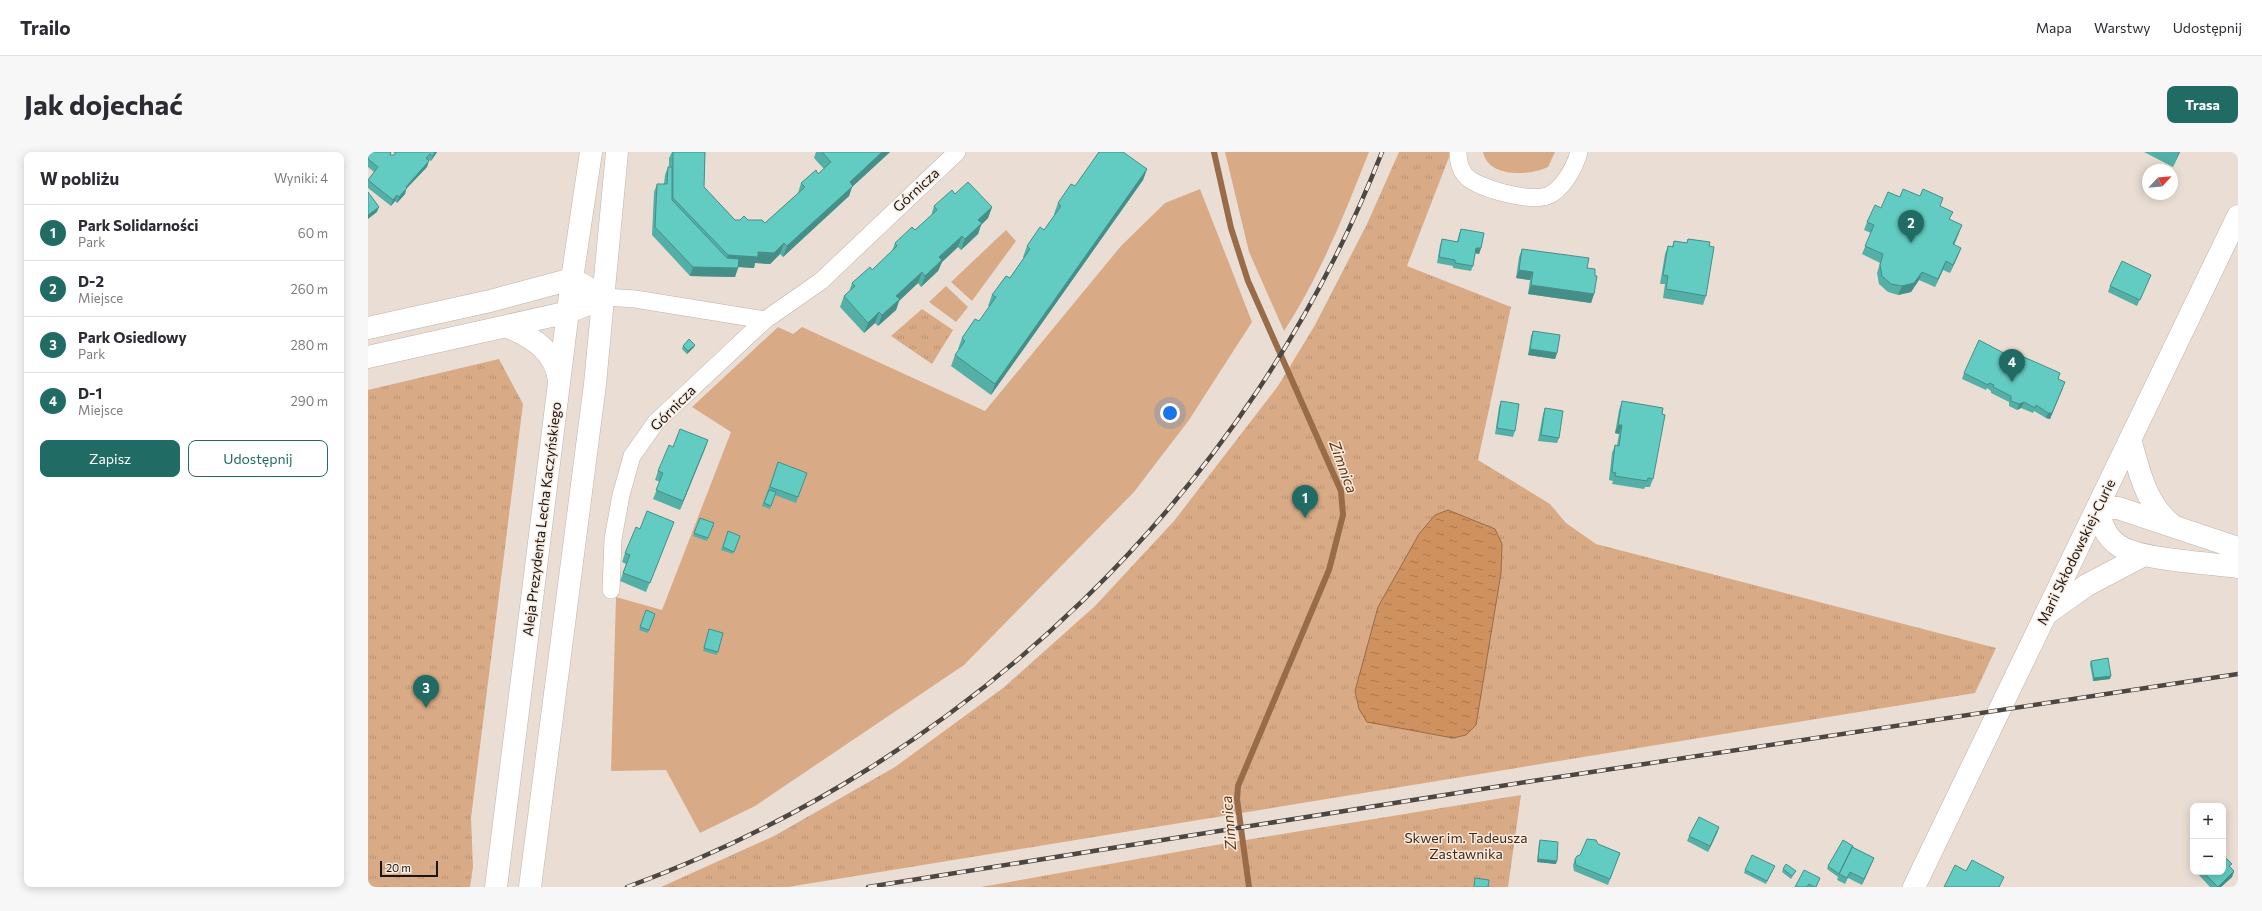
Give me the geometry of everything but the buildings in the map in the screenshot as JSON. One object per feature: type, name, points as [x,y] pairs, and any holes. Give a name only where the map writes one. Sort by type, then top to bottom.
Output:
[{"type":"street","name":"Aleja Prezydenta Lecha Kaczyńskiego","points":[[496,887],[572,279],[591,152]]},
{"type":"street","points":[[530,887],[604,297],[617,152]]},
{"type":"street","name":"Górnicza","points":[[611,590],[613,539],[621,495],[632,456],[656,422],[766,320],[821,281],[957,152]]},
{"type":"street","points":[[1458,152],[1459,163],[1465,175],[1477,184],[1495,191],[1536,198],[1547,196],[1557,190],[1568,176],[1578,152]]},
{"type":"street","name":"Marii Skłodowskiej-Curie","points":[[1914,887],[2238,216]]},
{"type":"street","points":[[368,328],[490,301],[572,279],[604,297],[635,299],[766,320]]},
{"type":"street","points":[[368,356],[569,312],[604,297]]},
{"type":"street","points":[[508,326],[530,337],[545,350],[557,372],[559,388]]},
{"type":"street","points":[[2130,439],[2149,496],[2155,508],[2172,524]]},
{"type":"street","points":[[2238,548],[2172,524],[2118,508],[2098,508],[2101,523],[2110,538],[2126,550],[2144,555],[2238,567]]},
{"type":"street","points":[[2044,616],[2087,585],[2144,555]]},
{"type":"green space","points":[[1225,152],[1369,152],[1331,244],[1309,288],[1284,331],[1249,252]]},
{"type":"green space","points":[[1399,152],[1451,152],[1407,266],[1511,307],[1478,460],[1550,504],[1566,523],[1596,544],[1996,648],[1975,693],[788,887],[661,887],[774,836],[895,767],[1003,688],[1095,606],[1174,521],[1278,386],[1315,325],[1367,224]]},
{"type":"green space","points":[[1483,152],[1555,152],[1548,167],[1531,172],[1511,173],[1501,171],[1493,167],[1486,160]]},
{"type":"green space","points":[[1200,189],[1252,322],[1189,420],[1134,492],[964,665],[755,806],[700,833],[666,770],[611,771],[616,597],[662,610],[731,432],[692,407],[778,327],[793,334],[802,327],[985,411],[1121,246],[1165,203]]},
{"type":"green space","points":[[1006,230],[1016,241],[972,301],[951,282]]},
{"type":"green space","points":[[946,286],[968,307],[956,322],[929,302]]},
{"type":"green space","points":[[922,309],[953,330],[932,364],[891,336]]},
{"type":"green space","points":[[499,359],[523,404],[471,818],[473,867],[470,887],[368,887],[368,390]]},
{"type":"green space","name":"Skwer im. Tadeusza Zastawnika","points":[[1521,795],[1508,887],[981,887],[1227,843]]},
{"type":"water","points":[[1448,510],[1495,529],[1502,544],[1501,573],[1476,725],[1466,735],[1453,738],[1367,722],[1359,709],[1355,691],[1378,607],[1419,534],[1435,515]]},
{"type":"waterway","name":"Zimnica","points":[[1214,152],[1231,228],[1248,281],[1341,491],[1343,515],[1329,570],[1238,786],[1237,799],[1249,887]]},
{"type":"railway","points":[[627,887],[752,833],[871,767],[982,689],[1083,600],[1175,501],[1256,393],[1325,276],[1382,152]]},
{"type":"railway","points":[[868,887],[1539,780],[2238,674]]},
{"type":"place","name":"D-2","points":[[1911,243]]},
{"type":"place","name":"D-1","points":[[2012,382]]},
{"type":"place","name":"Park Solidarności","points":[[1305,518]]},
{"type":"place","name":"Park Osiedlowy","points":[[426,708]]}]
